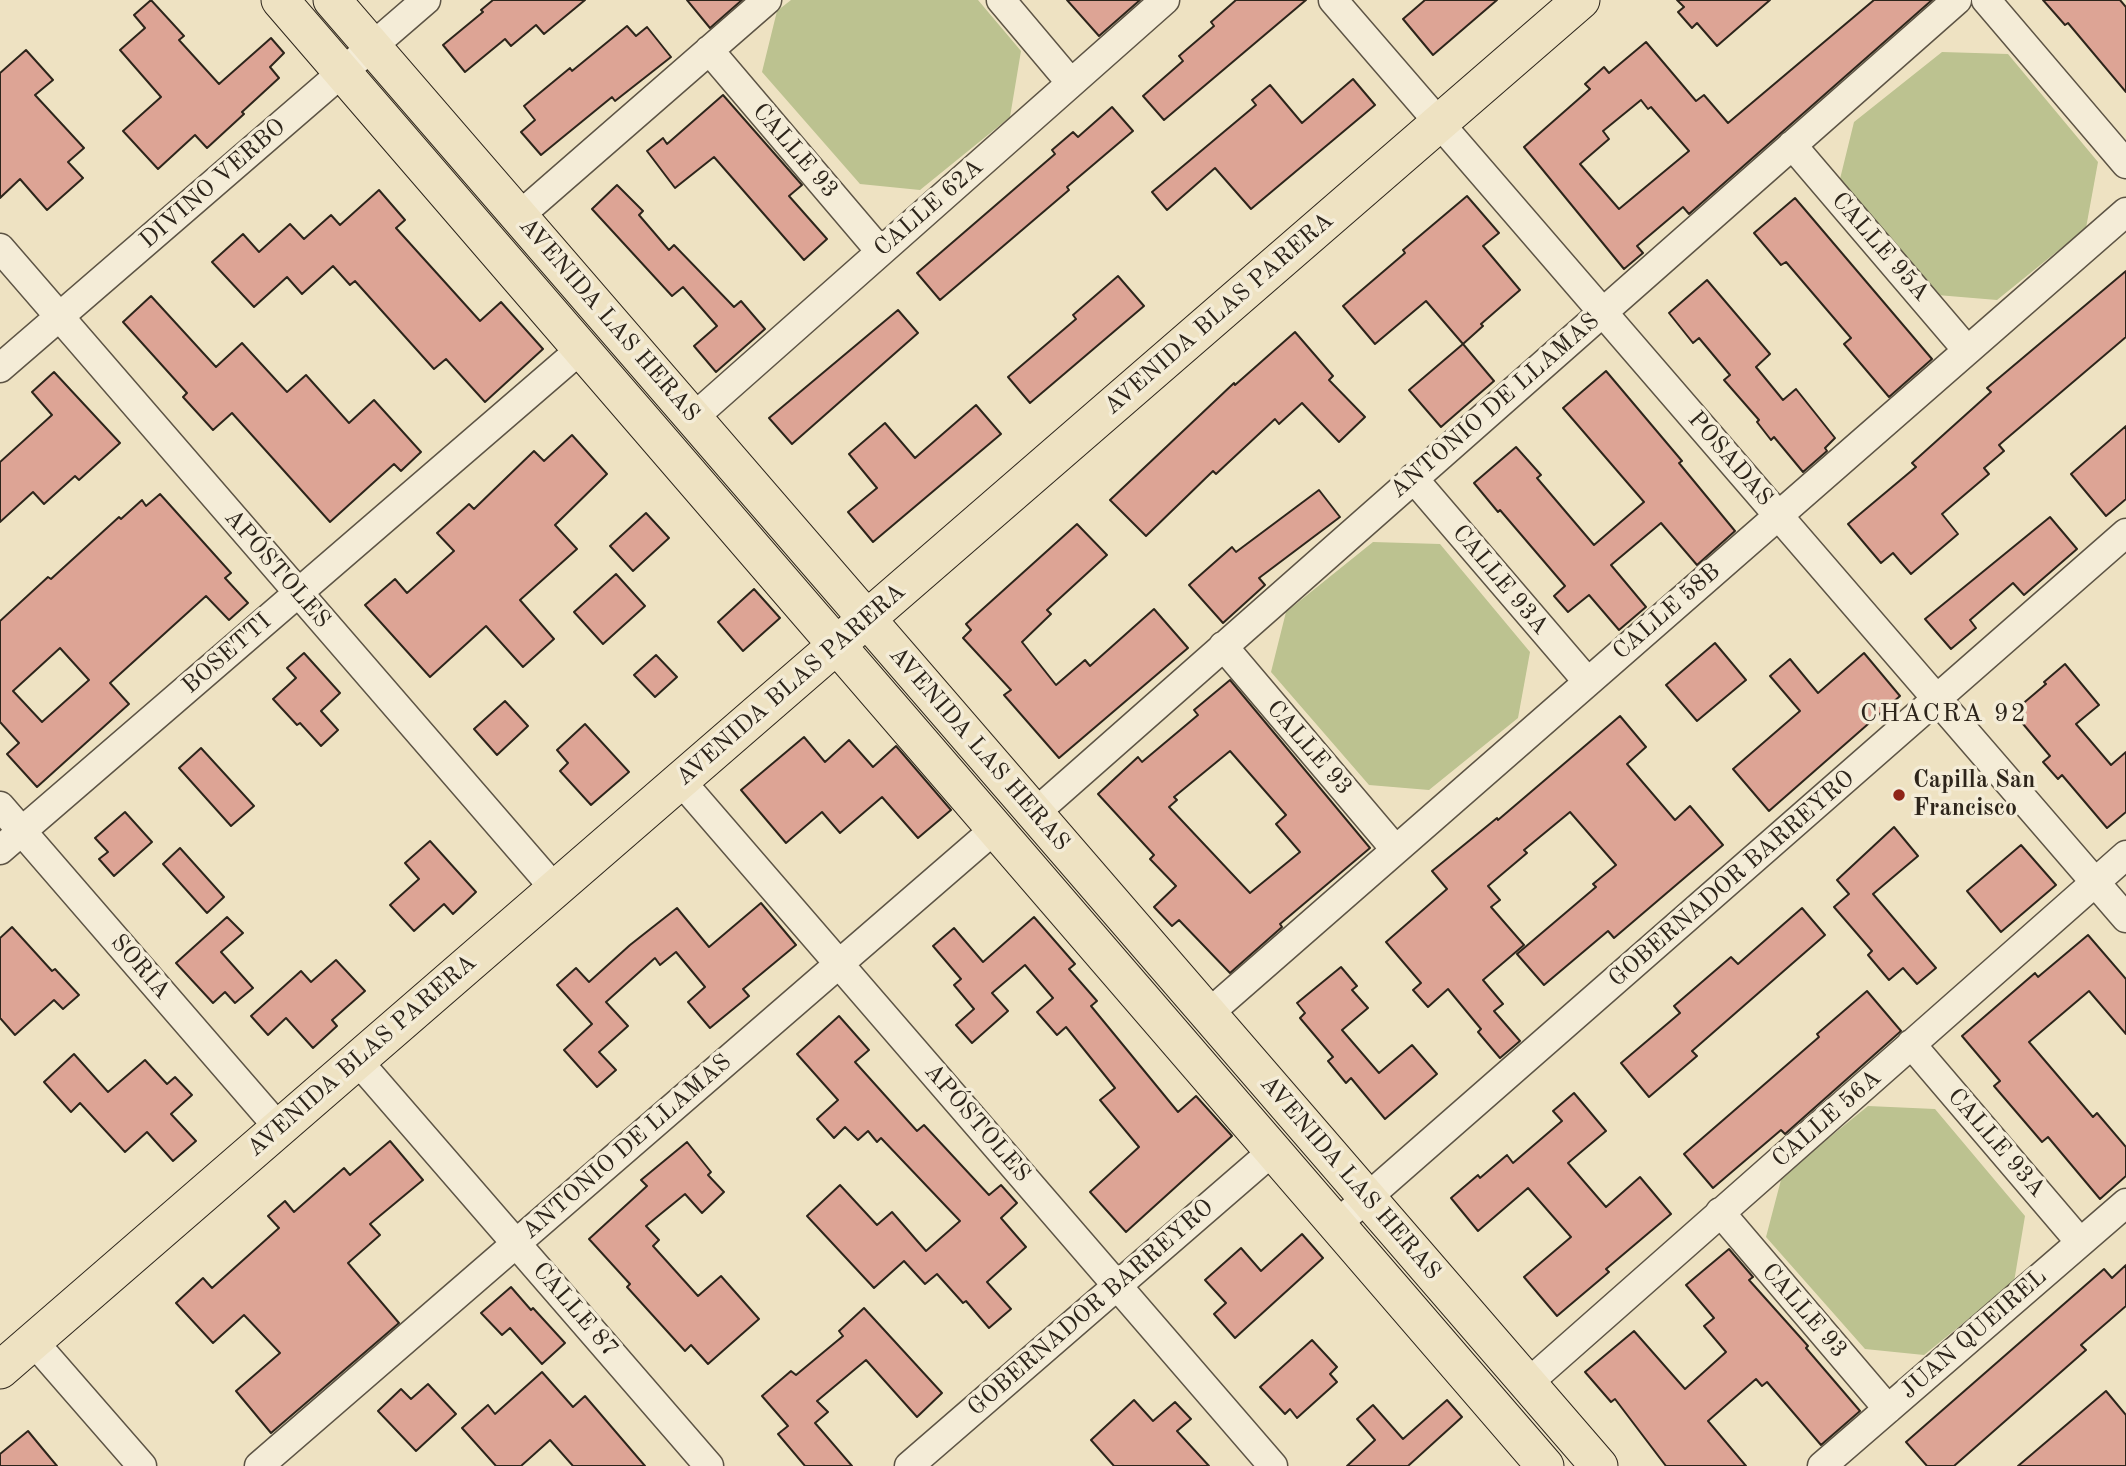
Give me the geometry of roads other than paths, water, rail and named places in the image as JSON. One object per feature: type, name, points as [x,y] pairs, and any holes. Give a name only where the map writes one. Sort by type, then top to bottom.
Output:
[{"type":"main road","name":"AVENIDA LAS HERAS","points":[[280,0],[1545,1466]]},
{"type":"main road","name":"AVENIDA LAS HERAS","points":[[332,0],[1599,1466]]},
{"type":"main road","name":"AVENIDA BLAS PARERA","points":[[0,1370],[1581,0]]},
{"type":"street","name":"DIVINO VERBO","points":[[0,368],[426,0]]},
{"type":"street","points":[[519,216],[767,0]]},
{"type":"street","points":[[1000,0],[1071,83]]},
{"type":"street","name":"CALLE 62A","points":[[693,418],[1165,0]]},
{"type":"street","name":"POSADAS","points":[[1333,0],[2126,918]]},
{"type":"street","name":"ANTONIO DE LLAMAS","points":[[1035,813],[1956,0]]},
{"type":"street","points":[[1986,0],[2126,164]]},
{"type":"street","name":"CALLE 93","points":[[709,50],[880,251]]},
{"type":"street","name":"CALLE 95A","points":[[1792,145],[1967,350]]},
{"type":"street","name":"CALLE 58B","points":[[1208,1014],[2126,212]]},
{"type":"street","name":"APÓSTOLES","points":[[0,248],[555,889]]},
{"type":"street","name":"BOSETTI","points":[[0,850],[581,349]]},
{"type":"street","name":"CALLE 93A","points":[[1413,478],[1587,681]]},
{"type":"street","name":"GOBERNADOR BARREYRO","points":[[1337,1224],[2126,533]]},
{"type":"street","name":"CALLE 93","points":[[1223,646],[1395,849]]},
{"type":"street","name":"APÓSTOLES","points":[[680,780],[1272,1466]]},
{"type":"street","name":"SORIA","points":[[0,806],[279,1128]]},
{"type":"street","name":"ANTONIO DE LLAMAS","points":[[259,1466],[996,828]]},
{"type":"street","name":"CALLE 56A","points":[[1528,1383],[2126,855]]},
{"type":"street","name":"CALLE 93A","points":[[1911,1044],[2080,1242]]},
{"type":"street","name":"CALLE 87","points":[[357,1060],[709,1466]]},
{"type":"street","name":"GOBERNADOR BARREYRO","points":[[909,1466],[1274,1150]]},
{"type":"street","name":"JUAN QUEIREL","points":[[1822,1466],[2126,1203]]},
{"type":"street","name":"CALLE 93","points":[[1720,1212],[1888,1409]]},
{"type":"street","points":[[33,1341],[142,1466]]},
{"type":"place","name":"Capilla San Francisco","points":[[1899,795]]},
{"type":"district","name":"CHACRA 92","points":[[1944,714]]}]
